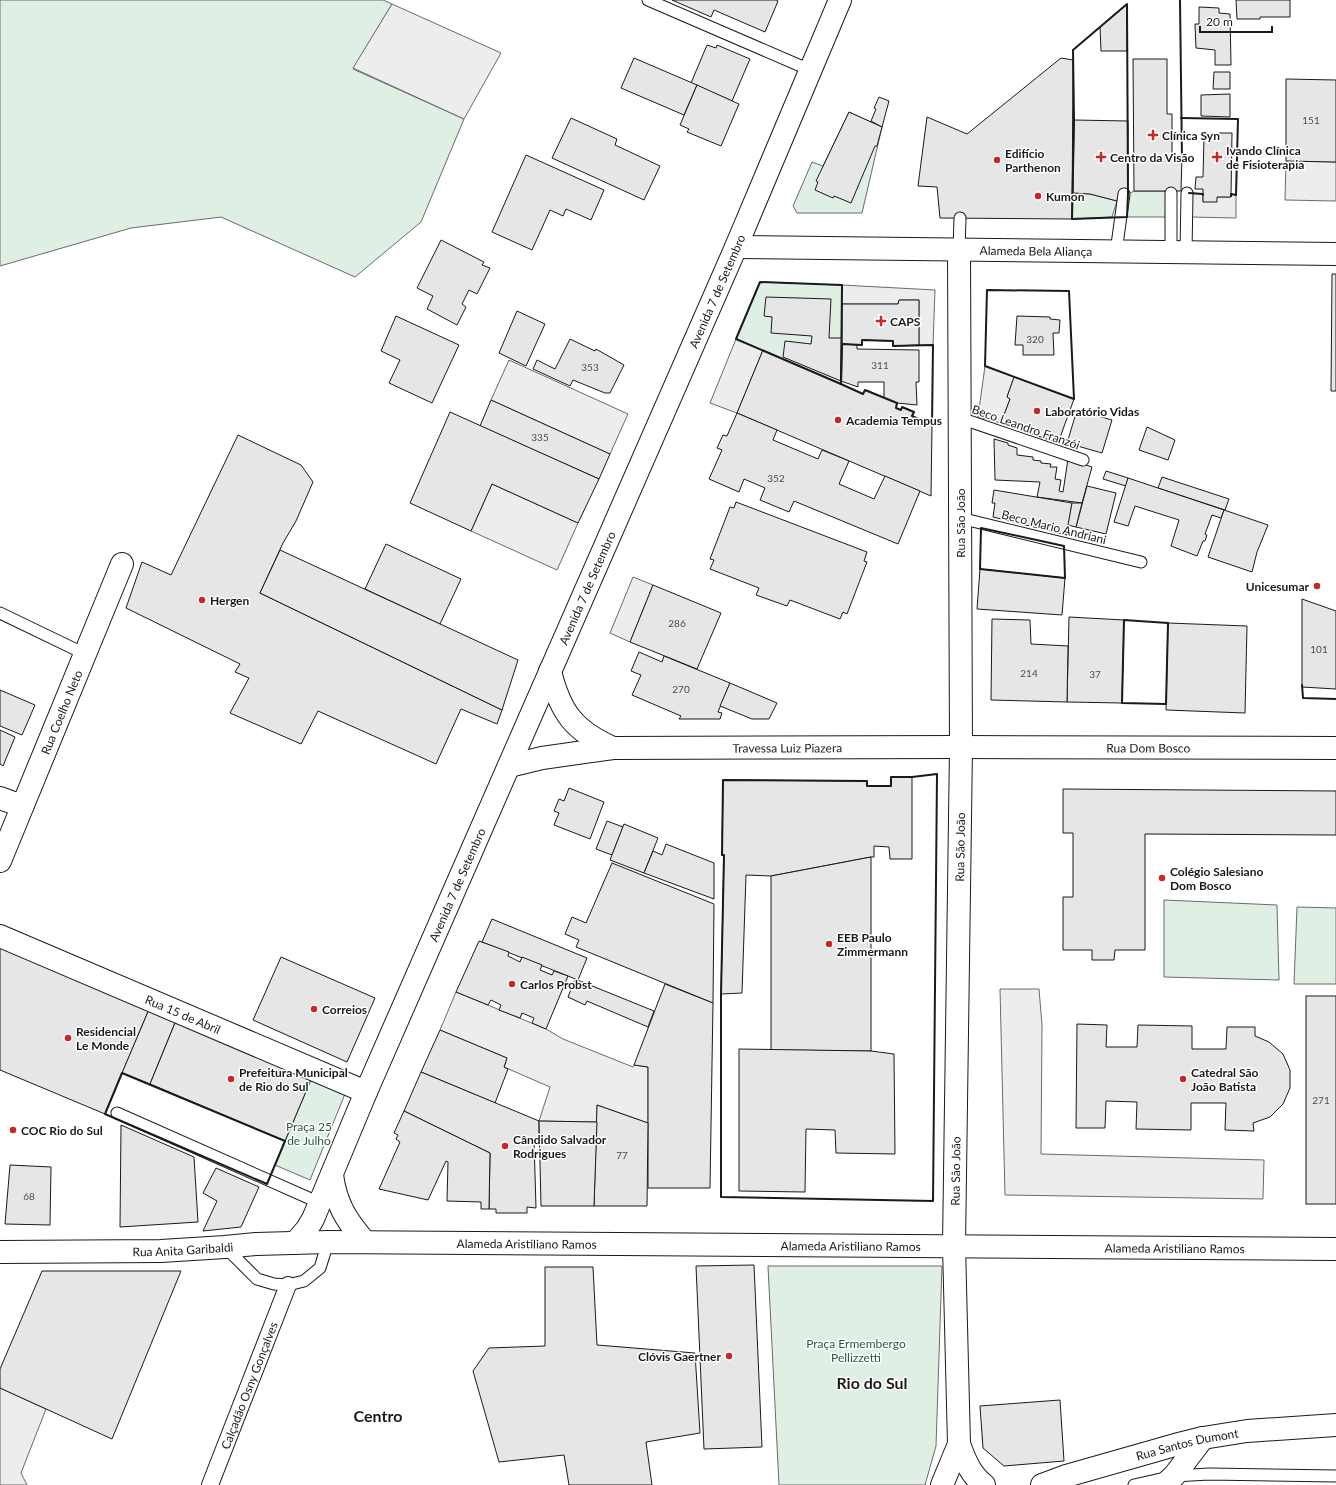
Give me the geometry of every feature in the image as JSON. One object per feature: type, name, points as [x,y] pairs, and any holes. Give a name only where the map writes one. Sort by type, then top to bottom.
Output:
[{"type":"street","name":"Avenida 7 de Setembro","points":[[295,1243],[307,1229],[320,1203],[366,1092],[736,247],[840,0]]},
{"type":"street","name":"Alameda Bela Aliança","points":[[736,247],[1336,254]]},
{"type":"street","name":"Rua São João","points":[[959,250],[961,747],[954,1246],[959,1444],[966,1465],[984,1485]]},
{"type":"street","name":"Rua Coelho Neto","points":[[0,861],[122,564]]},
{"type":"street","name":"Travessa Luiz Piazera","points":[[550,671],[555,692],[565,712],[578,727],[595,740],[613,748]]},
{"type":"street","name":"Travessa Luiz Piazera","points":[[509,766],[542,758],[613,748],[961,747]]},
{"type":"street","name":"Rua Dom Bosco","points":[[961,747],[1336,748]]},
{"type":"street","points":[[0,798],[22,806]]},
{"type":"street","name":"Rua 15 de Abril","points":[[0,936],[366,1092]]},
{"type":"street","points":[[332,1175],[334,1191],[340,1207],[350,1225],[365,1242]]},
{"type":"street","name":"Alameda Aristiliano Ramos","points":[[365,1242],[1336,1249]]},
{"type":"street","name":"Rua Anita Garibaldi","points":[[0,1252],[162,1251],[225,1248],[256,1244],[365,1242]]},
{"type":"street","name":"Calçadão Osny Gonçalves","points":[[210,1485],[288,1285]]},
{"type":"street","name":"Rua Santos Dumont","points":[[1042,1485],[1066,1476],[1175,1444],[1203,1438],[1247,1430],[1336,1425]]},
{"type":"street","points":[[1169,1480],[1203,1438]]},
{"type":"street","name":"Rua São João","points":[[942,1485],[959,1444]]},
{"type":"lane","points":[[648,0],[810,70]]},
{"type":"lane","points":[[1171,193],[1179,252]]},
{"type":"lane","points":[[1179,252],[1187,193]]},
{"type":"lane","points":[[1116,252],[1124,194]]},
{"type":"lane","points":[[959,250],[960,218]]},
{"type":"lane","name":"Beco Leandro Franzói","points":[[960,418],[1083,460]]},
{"type":"lane","name":"Beco Mario Andriani","points":[[960,518],[1141,562]]},
{"type":"lane","points":[[0,613],[85,654]]},
{"type":"lane","points":[[117,1113],[320,1203]]},
{"type":"lane","points":[[225,1248],[257,1279],[274,1284],[288,1285],[304,1281],[320,1268],[328,1242]]},
{"type":"lane","points":[[1134,1485],[1209,1474],[1336,1476]]},
{"type":"green space","points":[[0,0],[383,0],[392,4],[353,69],[464,119],[421,222],[355,277],[221,217],[131,228],[0,266]]},
{"type":"green space","points":[[849,112],[882,127],[862,213],[797,213],[793,206],[812,162],[823,166]]},
{"type":"green space","points":[[1134,191],[1168,191],[1165,217],[1127,217],[1128,194]]},
{"type":"green space","points":[[1073,193],[1090,194],[1117,201],[1112,217],[1072,219]]},
{"type":"green space","points":[[760,282],[842,285],[841,384],[736,339]]},
{"type":"green space","points":[[1164,900],[1277,905],[1279,980],[1164,977]]},
{"type":"green space","points":[[1297,907],[1336,908],[1336,984],[1294,984]]},
{"type":"green space","name":"Praça 25 de Julho","points":[[313,1075],[347,1089],[310,1180],[275,1165]]},
{"type":"green space","name":"Praça Ermembergo Pellizzetti","points":[[768,1266],[942,1266],[936,1446],[925,1485],[779,1485]]},
{"type":"shaded area","points":[[392,4],[501,53],[464,119],[353,68]]},
{"type":"shaded area","points":[[1286,161],[1336,162],[1336,201],[1285,200]]},
{"type":"shaded area","points":[[1191,193],[1203,194],[1203,202],[1217,197],[1230,197],[1231,194],[1236,195],[1236,218],[1191,217]]},
{"type":"shaded area","points":[[842,285],[935,290],[933,345],[919,345],[919,300],[899,300],[898,304],[842,304]]},
{"type":"shaded area","points":[[736,339],[763,350],[737,413],[710,403]]},
{"type":"shaded area","points":[[509,360],[628,414],[610,454],[491,400]]},
{"type":"shaded area","points":[[985,366],[1014,377],[1007,397],[1010,399],[1001,423],[978,417]]},
{"type":"shaded area","points":[[492,484],[578,523],[557,570],[471,531]]},
{"type":"shaded area","points":[[633,577],[653,585],[630,642],[610,633]]},
{"type":"shaded area","points":[[1000,989],[1039,989],[1042,1025],[1041,1154],[1264,1160],[1263,1199],[1005,1195]]},
{"type":"shaded area","points":[[456,992],[546,1029],[563,1039],[633,1067],[634,1065],[648,1067],[648,1123],[597,1105],[597,1122],[539,1121],[550,1087],[504,1067],[507,1058],[440,1030]]},
{"type":"shaded area","points":[[0,1388],[46,1409],[21,1473],[27,1485],[0,1485]]},
{"type":"building","points":[[672,0],[778,1],[765,32],[714,10],[711,17]]},
{"type":"building","points":[[1236,0],[1290,0],[1290,17],[1237,19]]},
{"type":"building","points":[[1127,4],[1127,51],[1101,51],[1100,27]]},
{"type":"building","points":[[1199,7],[1219,8],[1219,13],[1230,14],[1231,65],[1215,65],[1215,50],[1196,48],[1195,24],[1199,24]]},
{"type":"building","points":[[707,45],[716,48],[717,45],[750,59],[732,101],[691,83]]},
{"type":"building","points":[[634,58],[697,85],[684,115],[621,88]]},
{"type":"building","name":"Edifício Parthenon","points":[[1061,58],[1073,60],[1072,219],[940,218],[937,187],[918,186],[927,117],[967,134]]},
{"type":"building","name":"Clínica Syn","points":[[1133,59],[1167,59],[1167,114],[1172,114],[1172,156],[1182,157],[1181,191],[1134,191]]},
{"type":"building","points":[[1214,72],[1230,72],[1230,89],[1213,89]]},
{"type":"building","points":[[1286,79],[1336,80],[1336,162],[1286,161]]},
{"type":"building","points":[[697,85],[739,104],[721,146],[687,132],[689,129],[680,125]]},
{"type":"building","points":[[1230,94],[1230,117],[1201,116],[1201,95]]},
{"type":"building","points":[[879,97],[889,101],[882,127],[871,121],[876,109],[874,108]]},
{"type":"building","points":[[849,112],[882,127],[877,146],[875,146],[851,203],[834,196],[833,198],[815,190],[818,182],[816,181]]},
{"type":"building","points":[[571,118],[617,139],[615,145],[660,166],[644,200],[552,158]]},
{"type":"building","name":"Centro da Visão","points":[[1074,120],[1128,121],[1128,194],[1119,193],[1117,201],[1090,194],[1073,193]]},
{"type":"building","name":"Ivando Clínica de Fisioterapia","points":[[1219,133],[1232,133],[1231,197],[1217,197],[1217,202],[1203,202],[1203,189],[1195,189],[1196,177],[1203,177],[1204,136],[1218,137]]},
{"type":"building","points":[[526,155],[604,190],[591,220],[566,209],[563,216],[550,210],[532,250],[492,232]]},
{"type":"building","points":[[441,240],[484,262],[482,265],[490,268],[477,294],[469,290],[462,304],[466,307],[457,325],[427,309],[433,296],[417,288]]},
{"type":"building","points":[[1332,274],[1336,274],[1336,391],[1331,391]]},
{"type":"building","points":[[766,297],[831,299],[829,338],[842,338],[841,381],[783,357],[785,341],[811,344],[812,336],[771,333],[772,317],[764,316]]},
{"type":"building","name":"CAPS","points":[[899,300],[919,300],[919,345],[893,346],[893,341],[862,340],[862,345],[842,344],[842,304],[898,304]]},
{"type":"building","points":[[517,311],[545,324],[526,366],[499,353]]},
{"type":"building","points":[[396,316],[459,345],[432,403],[389,383],[400,360],[381,351]]},
{"type":"building","points":[[1017,316],[1050,317],[1050,319],[1060,320],[1059,333],[1053,333],[1054,355],[1023,355],[1023,345],[1015,345]]},
{"type":"building","points":[[570,339],[595,351],[596,349],[624,365],[610,393],[605,393],[573,380],[570,386],[533,369],[537,360],[555,369]]},
{"type":"building","points":[[842,344],[857,345],[857,349],[919,350],[919,382],[916,382],[917,405],[897,403],[884,398],[884,382],[858,382],[858,387],[841,381]]},
{"type":"building","name":"Academia Tempus","points":[[763,350],[863,394],[865,390],[897,403],[896,408],[901,410],[902,407],[914,412],[912,416],[932,425],[931,496],[737,413]]},
{"type":"building","name":"Laboratório Vidas","points":[[1014,377],[1074,399],[1058,443],[1001,423],[1010,399],[1007,397]]},
{"type":"building","points":[[491,400],[610,454],[599,479],[480,426]]},
{"type":"building","points":[[1077,410],[1112,420],[1102,453],[1067,443]]},
{"type":"building","points":[[450,412],[599,479],[578,523],[492,484],[471,531],[410,503]]},
{"type":"building","points":[[737,413],[777,430],[773,440],[818,459],[822,450],[849,461],[839,484],[874,499],[885,476],[920,491],[898,544],[794,501],[789,512],[760,500],[765,488],[744,479],[739,492],[709,479],[722,450],[717,448],[723,435],[727,436]]},
{"type":"building","points":[[1147,427],[1175,440],[1168,460],[1139,450]]},
{"type":"building","name":"Hergen","points":[[238,435],[301,465],[313,482],[296,521],[283,543],[260,593],[502,710],[497,724],[461,709],[436,764],[318,711],[301,744],[230,713],[249,678],[235,672],[240,664],[126,608],[142,562],[171,575]]},
{"type":"building","points":[[994,439],[1008,443],[1008,445],[1017,448],[1017,455],[1033,457],[1033,460],[1051,464],[1050,467],[1057,467],[1055,479],[1061,480],[1059,491],[1063,492],[1068,459],[1092,467],[1082,503],[1037,497],[1040,482],[995,480]]},
{"type":"building","points":[[1106,471],[1128,478],[1126,486],[1103,479]]},
{"type":"building","points":[[1162,477],[1229,499],[1225,510],[1158,488]]},
{"type":"building","points":[[1128,478],[1224,510],[1221,518],[1212,515],[1205,534],[1207,535],[1205,541],[1203,541],[1197,556],[1171,546],[1179,520],[1135,506],[1128,526],[1114,522]]},
{"type":"building","points":[[1087,486],[1116,493],[1106,534],[1076,527]]},
{"type":"building","points":[[994,490],[1072,503],[1067,535],[993,517],[995,503],[992,503]]},
{"type":"building","points":[[736,502],[867,552],[864,561],[867,562],[847,614],[843,612],[840,619],[790,600],[787,606],[756,595],[759,588],[710,569],[714,560],[710,559],[730,507],[734,508]]},
{"type":"building","points":[[1072,503],[1082,503],[1076,527],[1068,525]]},
{"type":"building","points":[[1224,510],[1268,525],[1257,552],[1252,572],[1208,557]]},
{"type":"building","points":[[386,544],[461,579],[440,624],[365,589]]},
{"type":"building","points":[[280,550],[518,660],[502,710],[260,593]]},
{"type":"building","points":[[980,569],[1065,578],[1062,615],[977,609]]},
{"type":"building","points":[[653,585],[721,613],[697,669],[630,642]]},
{"type":"building","points":[[1302,599],[1336,611],[1336,689],[1302,687]]},
{"type":"building","points":[[1069,617],[1124,620],[1122,703],[1067,702]]},
{"type":"building","points":[[992,619],[1030,620],[1031,644],[1068,646],[1067,702],[991,700]]},
{"type":"building","points":[[1168,623],[1247,626],[1245,713],[1166,710]]},
{"type":"building","points":[[639,652],[662,662],[664,656],[730,683],[718,712],[722,713],[720,719],[679,719],[681,716],[632,695],[641,675],[631,671]]},
{"type":"building","points":[[730,683],[777,703],[769,719],[752,719],[720,706]]},
{"type":"building","points":[[0,690],[35,705],[22,735],[0,726]]},
{"type":"building","points":[[0,730],[15,737],[3,766],[0,764]]},
{"type":"building","points":[[891,777],[912,777],[912,859],[890,859],[889,847],[874,846],[874,857],[771,876],[746,875],[742,993],[721,994],[724,855],[722,855],[723,780],[867,781],[867,786],[891,786]]},
{"type":"building","points":[[569,788],[604,802],[590,839],[554,825],[559,813],[554,811],[559,799],[564,801]]},
{"type":"building","points":[[1063,789],[1336,791],[1336,835],[1145,834],[1145,950],[1115,950],[1114,960],[1092,960],[1092,950],[1063,950],[1063,897],[1073,897],[1073,833],[1063,833]]},
{"type":"building","points":[[607,821],[623,827],[612,855],[596,849]]},
{"type":"building","points":[[624,824],[658,838],[644,873],[610,860]]},
{"type":"building","points":[[666,844],[714,863],[714,899],[644,873],[653,851],[662,855]]},
{"type":"building","points":[[871,857],[871,1051],[771,1050],[771,876]]},
{"type":"building","points":[[612,863],[714,904],[713,1003],[576,947],[579,940],[565,934],[572,917],[586,923]]},
{"type":"building","points":[[492,919],[587,958],[578,980],[482,942]]},
{"type":"building","name":"Carlos Probst","points":[[479,941],[509,952],[508,956],[520,962],[522,957],[542,965],[540,970],[552,975],[554,971],[568,976],[546,1029],[532,1023],[534,1018],[522,1013],[520,1018],[499,1010],[501,1005],[491,1000],[488,1005],[456,992]]},
{"type":"building","name":"Residencial Le Monde","points":[[0,947],[150,1007],[105,1114],[0,1070]]},
{"type":"building","name":"Correios","points":[[281,957],[375,998],[347,1062],[253,1020]]},
{"type":"building","points":[[575,979],[654,1011],[648,1027],[587,1001],[585,1005],[568,997]]},
{"type":"building","points":[[665,984],[713,1003],[710,1188],[648,1188],[648,1067],[634,1065]]},
{"type":"building","points":[[1306,996],[1336,996],[1336,1204],[1306,1204]]},
{"type":"building","points":[[150,1007],[177,1018],[150,1084],[122,1073]]},
{"type":"building","name":"Prefeitura Municipal de Rio do Sul","points":[[177,1018],[313,1075],[285,1141],[150,1084]]},
{"type":"building","name":"Catedral São João Batista","points":[[1077,1024],[1107,1025],[1106,1047],[1137,1047],[1138,1025],[1192,1026],[1192,1049],[1226,1049],[1227,1027],[1255,1027],[1255,1036],[1269,1042],[1283,1054],[1290,1070],[1290,1088],[1283,1104],[1270,1117],[1253,1123],[1254,1131],[1225,1130],[1226,1103],[1191,1103],[1191,1130],[1136,1129],[1137,1102],[1106,1101],[1105,1128],[1076,1128]]},
{"type":"building","points":[[440,1030],[507,1058],[504,1067],[508,1069],[495,1103],[421,1072]]},
{"type":"building","points":[[739,1049],[871,1051],[894,1054],[895,1154],[836,1153],[835,1130],[806,1129],[805,1192],[739,1191]]},
{"type":"building","name":"Cândido Salvador Rodrigues","points":[[421,1072],[539,1121],[539,1140],[534,1140],[536,1208],[527,1207],[527,1213],[496,1213],[496,1209],[489,1209],[490,1153],[404,1111]]},
{"type":"building","points":[[597,1105],[648,1123],[647,1206],[594,1206]]},
{"type":"building","points":[[404,1111],[490,1153],[489,1209],[481,1209],[481,1202],[447,1201],[448,1162],[446,1161],[428,1200],[379,1189],[400,1142],[396,1139],[398,1135],[394,1133]]},
{"type":"building","points":[[539,1121],[597,1122],[594,1206],[541,1206]]},
{"type":"building","points":[[121,1125],[194,1157],[198,1222],[120,1227]]},
{"type":"building","points":[[10,1165],[51,1167],[50,1225],[5,1224]]},
{"type":"building","points":[[216,1168],[259,1187],[241,1227],[203,1231],[217,1201],[203,1193]]},
{"type":"building","name":"Clóvis Gaertner","points":[[754,1265],[762,1447],[704,1449],[696,1266]]},
{"type":"building","points":[[545,1267],[593,1267],[597,1345],[695,1353],[700,1433],[646,1442],[652,1485],[569,1485],[564,1455],[499,1462],[473,1371],[489,1348],[545,1346]]},
{"type":"building","points":[[42,1271],[181,1271],[112,1439],[0,1388],[0,1369]]},
{"type":"building","points":[[1060,1400],[1064,1461],[1004,1466],[983,1448],[980,1406]]},
{"type":"wall","points":[[1180,0],[1182,159]]},
{"type":"wall","points":[[1127,4],[1127,217],[1072,219],[1074,120],[1073,50],[1127,4]]},
{"type":"wall","points":[[1181,118],[1238,119],[1236,195],[1231,194],[1231,196]]},
{"type":"wall","points":[[1189,193],[1203,195]]},
{"type":"wall","points":[[760,282],[842,285],[841,384],[736,339],[760,282]]},
{"type":"wall","points":[[987,290],[1069,291],[1074,399],[985,366],[987,290]]},
{"type":"wall","points":[[862,340],[893,341],[893,346],[933,345],[932,425],[912,416],[914,412],[902,407],[901,410],[896,408],[897,403],[865,390],[863,394],[841,384],[842,344],[862,345],[862,340]]},
{"type":"wall","points":[[981,528],[1064,546],[1065,578],[980,569],[981,528]]},
{"type":"wall","points":[[1124,620],[1168,623],[1166,704],[1122,703],[1124,620]]},
{"type":"wall","points":[[1302,685],[1303,698],[1336,699]]},
{"type":"wall","points":[[937,774],[933,1201],[721,1197],[721,994],[724,855],[722,855],[723,780],[867,781],[867,786],[891,786],[891,777],[912,777],[937,774]]},
{"type":"wall","points":[[122,1073],[285,1141],[267,1184],[105,1114],[122,1073]]},
{"type":"place","name":"Clínica Syn","points":[[1153,135]]},
{"type":"place","name":"Centro da Visão","points":[[1101,157]]},
{"type":"place","name":"Ivando Clínica de Fisioterapia","points":[[1217,157]]},
{"type":"place","name":"Edifício Parthenon","points":[[997,160]]},
{"type":"place","name":"Kumon","points":[[1038,196]]},
{"type":"place","name":"CAPS","points":[[881,321]]},
{"type":"place","name":"Laboratório Vidas","points":[[1037,411]]},
{"type":"place","name":"Academia Tempus","points":[[838,420]]},
{"type":"place","name":"Unicesumar","points":[[1317,586]]},
{"type":"place","name":"Hergen","points":[[202,600]]},
{"type":"place","name":"Colégio Salesiano Dom Bosco","points":[[1162,878]]},
{"type":"place","name":"EEB Paulo Zimmermann","points":[[829,944]]},
{"type":"place","name":"Carlos Probst","points":[[512,984]]},
{"type":"place","name":"Correios","points":[[314,1009]]},
{"type":"place","name":"Residencial Le Monde","points":[[68,1038]]},
{"type":"place","name":"Prefeitura Municipal de Rio do Sul","points":[[231,1079]]},
{"type":"place","name":"Catedral São João Batista","points":[[1183,1079]]},
{"type":"place","name":"COC Rio do Sul","points":[[13,1130]]},
{"type":"place","name":"Cândido Salvador Rodrigues","points":[[505,1146]]},
{"type":"place","name":"Clóvis Gaertner","points":[[729,1356]]},
{"type":"district","name":"Rio do Sul","points":[[872,1382]]},
{"type":"district","name":"Centro","points":[[378,1415]]}]
